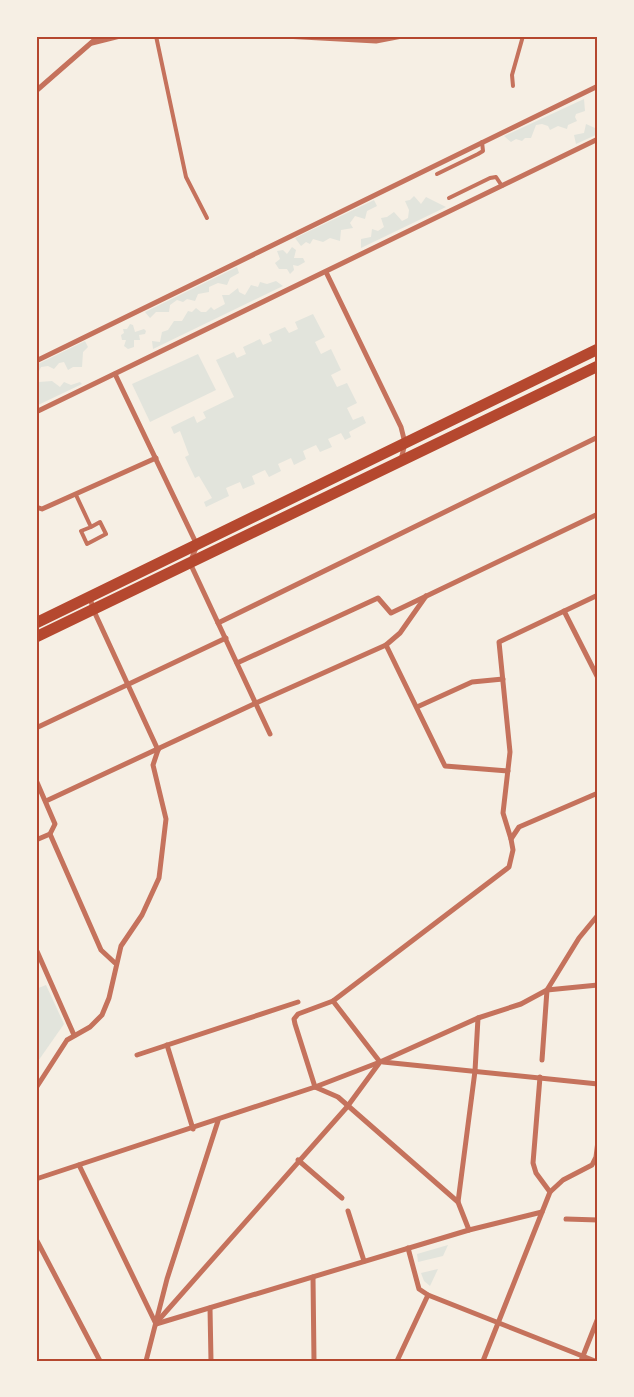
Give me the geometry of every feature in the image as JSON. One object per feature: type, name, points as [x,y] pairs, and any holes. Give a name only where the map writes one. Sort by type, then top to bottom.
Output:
[{"type":"main road","points":[[36,623],[598,350]]},
{"type":"main road","points":[[36,637],[598,366]]},
{"type":"street","points":[[36,90],[99,36]]},
{"type":"street","points":[[92,43],[120,36]]},
{"type":"street","points":[[284,36],[376,41],[402,36]]},
{"type":"street","points":[[36,360],[598,86]]},
{"type":"street","points":[[36,412],[598,139]]},
{"type":"street","points":[[326,272],[401,427],[405,443],[401,461]]},
{"type":"street","points":[[115,374],[197,545],[190,563],[270,734]]},
{"type":"street","points":[[218,623],[598,437]]},
{"type":"street","points":[[36,507],[42,509],[156,458]]},
{"type":"street","points":[[237,663],[378,598],[391,613],[598,514]]},
{"type":"street","points":[[469,1230],[458,1202],[347,1107],[338,1097],[315,1087],[294,1019],[298,1014],[334,1001],[508,867],[513,850],[503,813],[510,752],[499,642],[598,595]]},
{"type":"street","points":[[46,801],[386,645],[400,633],[426,596]]},
{"type":"street","points":[[36,1088],[67,1040],[74,1034],[90,1027],[102,1015],[109,998],[115,963],[121,946],[142,915],[159,878],[166,819],[153,765],[158,750],[93,609],[90,597]]},
{"type":"street","points":[[564,612],[597,676]]},
{"type":"street","points":[[36,728],[226,638]]},
{"type":"street","points":[[386,645],[445,766],[508,771]]},
{"type":"street","points":[[417,707],[472,682],[503,679]]},
{"type":"street","points":[[36,780],[55,824],[50,834],[36,840]]},
{"type":"street","points":[[511,839],[521,825],[598,793]]},
{"type":"street","points":[[50,834],[101,950],[115,963]]},
{"type":"street","points":[[542,1060],[547,990],[579,938],[598,914]]},
{"type":"street","points":[[36,949],[74,1034]]},
{"type":"street","points":[[36,1179],[218,1121],[315,1087],[380,1062],[478,1018],[521,1004],[547,990],[598,985]]},
{"type":"street","points":[[334,1001],[380,1062],[598,1084]]},
{"type":"street","points":[[137,1055],[298,1002]]},
{"type":"street","points":[[458,1202],[475,1071],[478,1018]]},
{"type":"street","points":[[167,1045],[193,1128]]},
{"type":"street","points":[[156,1324],[298,1160],[347,1107],[380,1062]]},
{"type":"street","points":[[540,1077],[533,1163],[536,1173],[550,1192]]},
{"type":"street","points":[[146,1361],[167,1279],[218,1121]]},
{"type":"street","points":[[483,1361],[550,1192],[563,1180],[592,1165],[596,1157],[598,1141]]},
{"type":"street","points":[[298,1160],[342,1198]]},
{"type":"street","points":[[79,1165],[156,1324]]},
{"type":"street","points":[[348,1211],[364,1261]]},
{"type":"street","points":[[156,1324],[469,1230],[542,1212]]},
{"type":"street","points":[[566,1219],[598,1220]]},
{"type":"street","points":[[36,1239],[100,1361]]},
{"type":"street","points":[[408,1248],[419,1289],[428,1295],[498,1322],[582,1358],[595,1361]]},
{"type":"street","points":[[313,1277],[314,1361]]},
{"type":"street","points":[[397,1361],[428,1295]]},
{"type":"street","points":[[210,1308],[211,1361]]},
{"type":"street","points":[[582,1358],[598,1318]]},
{"type":"lane","points":[[156,36],[186,177],[206,218]]},
{"type":"lane","points":[[513,86],[512,75],[523,36]]},
{"type":"lane","points":[[437,174],[478,154],[482,151],[482,142]]},
{"type":"lane","points":[[449,198],[490,178],[496,178],[502,187]]},
{"type":"lane","points":[[76,495],[91,527]]},
{"type":"lane","points":[[100,522],[106,534],[86,544],[81,532],[91,527],[100,522]]},
{"type":"shaded area","points":[[584,99],[585,111],[576,114],[577,121],[568,125],[567,129],[558,126],[550,130],[548,126],[542,124],[536,125],[531,138],[525,138],[522,141],[516,139],[511,142],[504,136]]},
{"type":"shaded area","points":[[586,124],[595,128],[597,126],[598,134],[576,144],[574,135],[584,133]]},
{"type":"shaded area","points":[[414,196],[421,204],[426,197],[446,207],[361,248],[361,239],[371,237],[372,229],[378,231],[384,227],[381,218],[387,217],[394,212],[402,221],[408,218],[409,210],[405,201],[410,200]]},
{"type":"shaded area","points":[[374,200],[377,206],[367,211],[365,219],[355,216],[350,223],[353,228],[341,230],[340,241],[330,238],[323,242],[313,239],[310,244],[306,242],[301,246],[295,238]]},
{"type":"shaded area","points":[[292,247],[296,250],[294,258],[303,258],[305,262],[298,266],[293,265],[294,270],[290,274],[287,269],[279,269],[275,263],[280,259],[277,251],[283,250],[287,254]]},
{"type":"shaded area","points":[[237,267],[239,273],[230,278],[227,285],[218,283],[209,287],[209,292],[198,294],[195,301],[187,299],[183,302],[177,300],[170,305],[169,312],[156,312],[150,318],[145,312]]},
{"type":"shaded area","points":[[276,281],[283,286],[153,349],[152,341],[160,342],[162,332],[168,330],[174,321],[182,321],[188,311],[192,312],[196,308],[201,312],[206,312],[211,307],[214,310],[225,304],[222,295],[229,295],[238,288],[239,292],[245,295],[251,285],[258,287],[260,282],[267,284]]},
{"type":"shaded area","points":[[313,314],[325,337],[315,342],[321,354],[331,349],[341,370],[331,375],[337,387],[347,383],[357,403],[347,408],[353,420],[363,416],[366,423],[349,432],[351,437],[345,440],[341,433],[328,439],[332,447],[320,452],[316,445],[303,451],[306,459],[294,465],[291,458],[278,464],[281,471],[269,477],[265,470],[252,476],[255,484],[243,489],[240,482],[226,488],[229,496],[206,507],[204,502],[212,498],[199,476],[195,478],[185,457],[189,455],[180,431],[174,434],[171,427],[194,416],[197,423],[206,418],[203,412],[234,397],[216,360],[234,352],[237,358],[246,354],[243,347],[260,339],[263,345],[272,341],[269,334],[285,327],[289,333],[298,329],[295,322]]},
{"type":"shaded area","points":[[130,324],[133,325],[135,332],[144,329],[146,331],[145,334],[139,335],[140,340],[134,340],[134,347],[128,349],[124,346],[126,340],[122,340],[121,335],[124,333],[123,329],[127,329]]},
{"type":"shaded area","points":[[85,341],[88,347],[83,352],[82,367],[73,367],[68,370],[64,362],[59,363],[54,369],[48,366],[41,367],[39,371],[36,365]]},
{"type":"shaded area","points":[[198,354],[216,390],[150,422],[132,384]]},
{"type":"shaded area","points":[[52,381],[60,387],[64,382],[71,385],[80,382],[82,384],[36,406],[39,382]]},
{"type":"shaded area","points":[[46,985],[64,1024],[36,1064],[36,989]]},
{"type":"shaded area","points":[[448,1245],[443,1256],[418,1262],[417,1254]]},
{"type":"shaded area","points":[[438,1269],[430,1286],[424,1281],[421,1273]]}]
